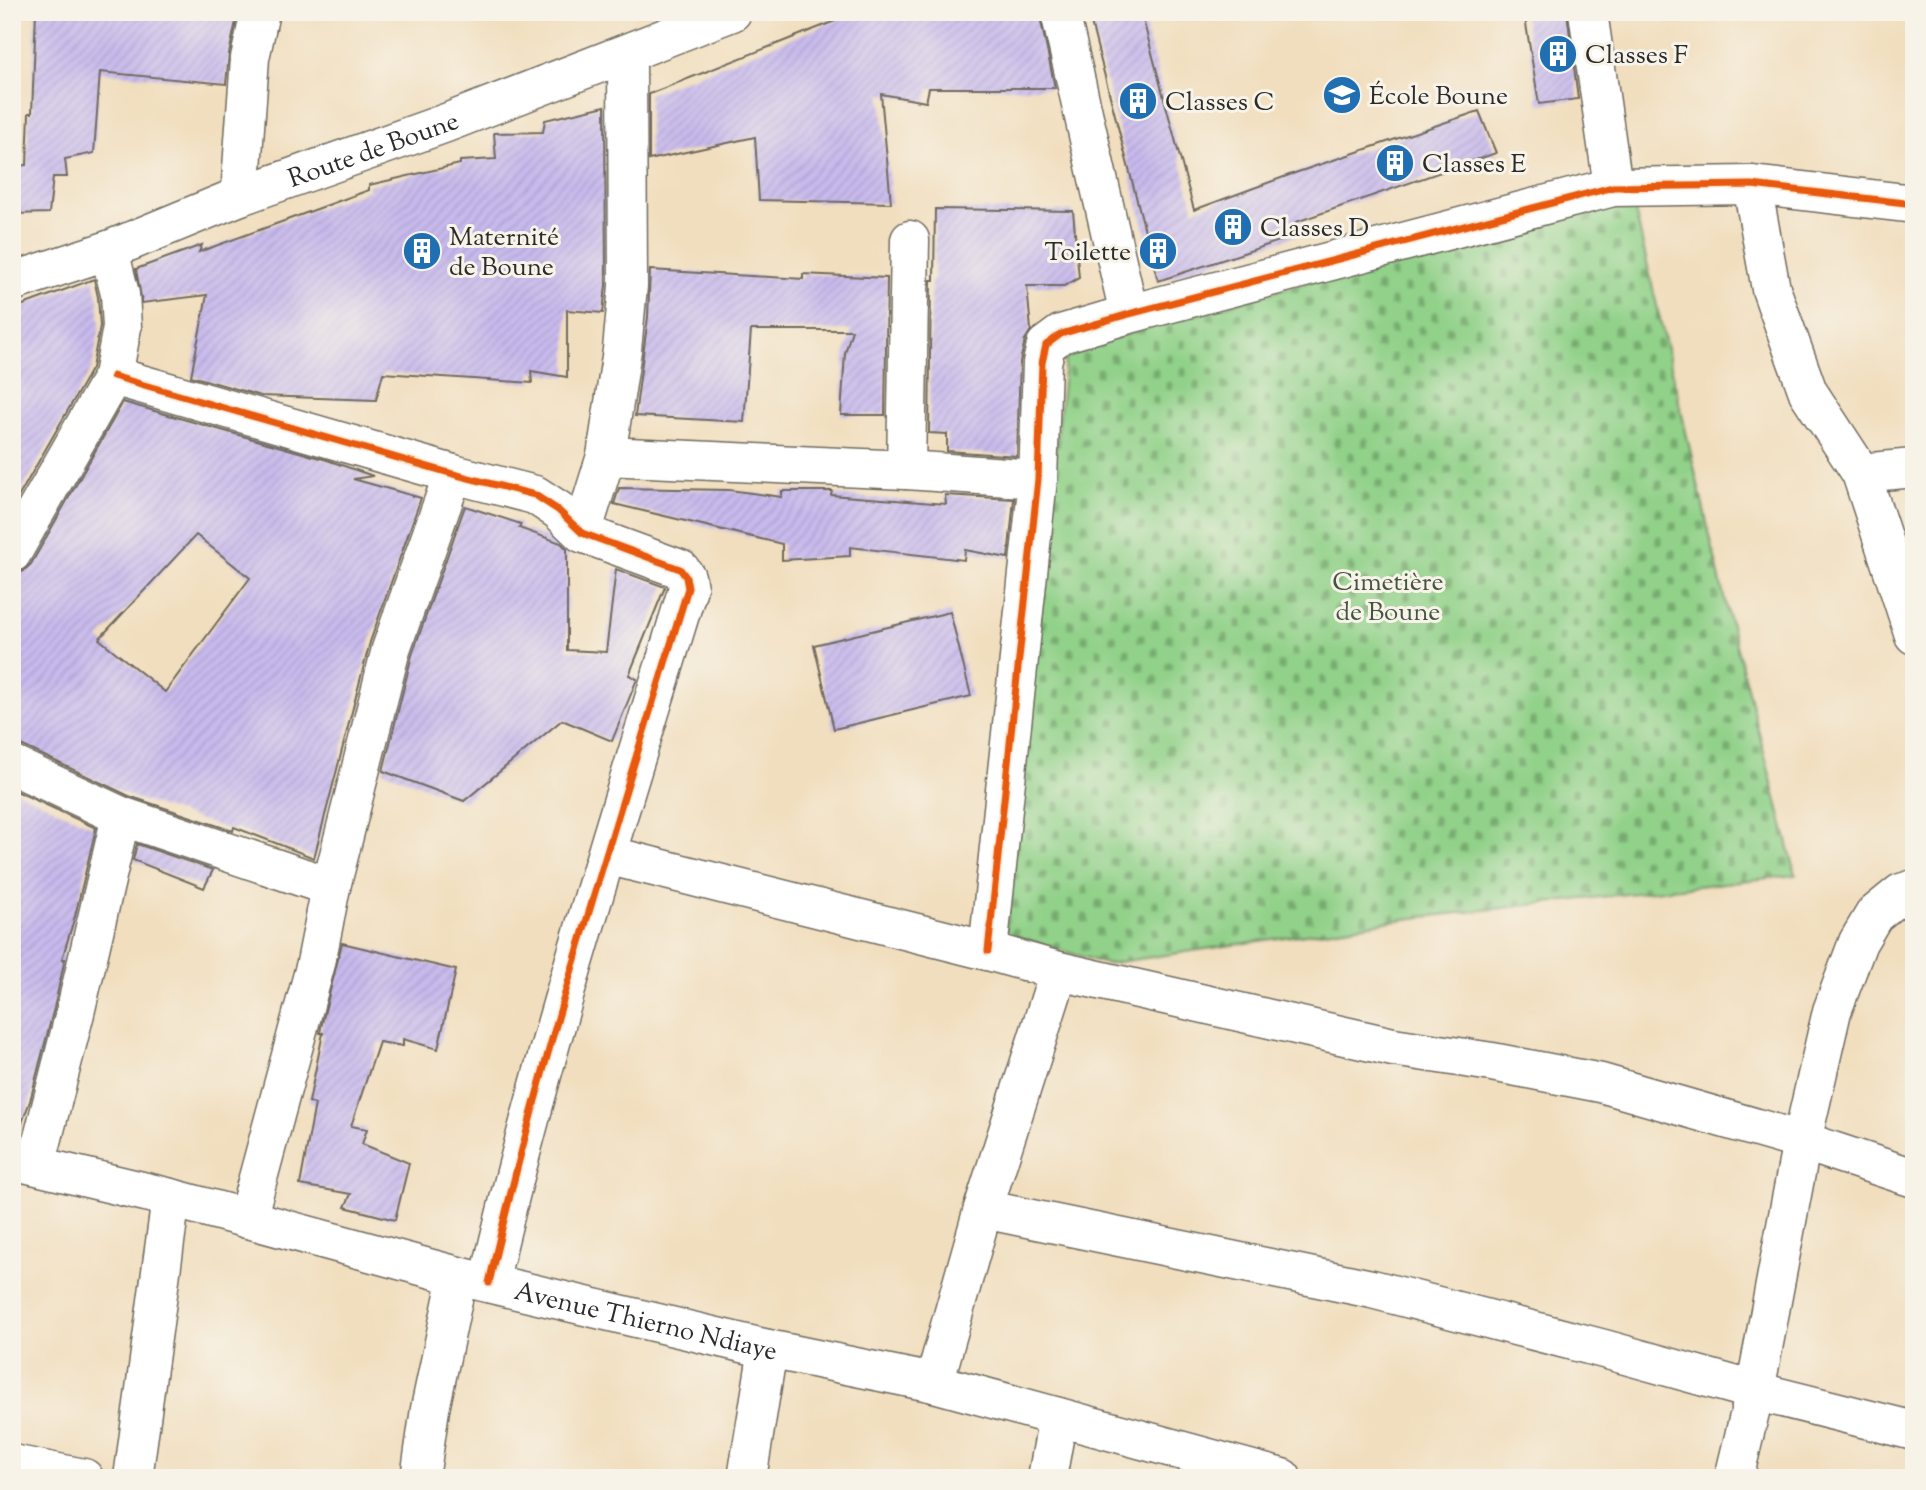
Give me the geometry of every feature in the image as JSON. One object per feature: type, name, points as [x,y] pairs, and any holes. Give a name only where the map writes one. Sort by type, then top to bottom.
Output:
[{"type":"street","points":[[240,196],[250,58],[260,12]]},
{"type":"street","name":"Route de Boune","points":[[12,282],[109,250],[240,196],[446,123],[732,12]]},
{"type":"street","points":[[1060,12],[1129,314]]},
{"type":"street","points":[[1588,12],[1613,187]]},
{"type":"street","points":[[582,533],[606,456],[622,350],[628,286],[627,54]]},
{"type":"street","points":[[1752,185],[1771,289],[1808,392],[1861,473],[1914,635]]},
{"type":"street","points":[[988,951],[1038,479],[1042,363],[1046,345],[1061,334],[1129,314],[1613,187],[1752,185],[1914,204]]},
{"type":"street","points":[[906,470],[910,240]]},
{"type":"street","points":[[12,553],[113,376],[122,327],[120,294],[109,250]]},
{"type":"street","points":[[113,376],[535,495],[558,510],[582,533],[680,569],[686,577],[688,588],[550,1046],[507,1204],[474,1280],[430,1409],[420,1478]]},
{"type":"street","points":[[606,456],[1038,479]]},
{"type":"street","points":[[1861,473],[1914,468]]},
{"type":"street","points":[[247,1219],[316,963],[331,887],[391,649],[453,474]]},
{"type":"street","points":[[12,765],[121,816],[331,887]]},
{"type":"street","points":[[24,1162],[75,1013],[121,816]]},
{"type":"street","points":[[607,855],[1059,971],[1393,1047],[1492,1062],[1601,1083],[1802,1141],[1914,1178]]},
{"type":"street","points":[[1734,1478],[1755,1391],[1802,1141],[1832,1011],[1858,942],[1874,915],[1901,893],[1914,890]]},
{"type":"street","points":[[934,1383],[983,1209],[1059,971]]},
{"type":"street","name":"Avenue Thierno Ndiaye","points":[[24,1162],[171,1198],[474,1280],[768,1349],[934,1383],[1282,1478]]},
{"type":"street","points":[[133,1478],[171,1198]]},
{"type":"street","points":[[983,1209],[1372,1289],[1914,1431]]},
{"type":"street","points":[[747,1478],[768,1349]]},
{"type":"street","points":[[1047,1478],[1058,1417]]},
{"type":"street","points":[[12,1464],[85,1478]]},
{"type":"green space","name":"Cimetière de Boune","points":[[1630,189],[1727,610],[1796,875],[1405,919],[1106,964],[1006,933],[1066,352]]},
{"type":"building","points":[[36,12],[238,12],[226,84],[100,72],[94,153],[65,159],[67,177],[53,177],[49,213],[12,214],[12,166],[27,165]]},
{"type":"building","points":[[858,12],[1039,12],[1055,88],[929,88],[926,102],[881,94],[891,203],[759,200],[755,137],[649,160],[649,94]]},
{"type":"building","points":[[1124,12],[1141,12],[1194,210],[1479,111],[1496,153],[1296,222],[1301,234],[1158,281],[1090,19]]},
{"type":"building","name":"Classes F","points":[[1524,12],[1567,12],[1578,99],[1539,104]]},
{"type":"building","points":[[605,106],[606,285],[603,313],[567,310],[567,377],[531,371],[532,383],[383,373],[376,400],[261,396],[191,376],[207,295],[142,303],[136,269],[202,245],[199,252],[369,190],[369,185],[460,164],[460,161],[496,159],[494,133],[543,132],[545,120]]},
{"type":"building","points":[[935,209],[1073,211],[1079,278],[1064,286],[1027,286],[1031,330],[1025,340],[1020,362],[1017,456],[947,451],[947,434],[929,433]]},
{"type":"building","points":[[650,270],[803,279],[803,274],[887,278],[885,415],[841,415],[845,353],[852,330],[751,330],[744,422],[635,416],[648,317]]},
{"type":"building","points":[[94,279],[100,326],[92,368],[12,508],[12,309]]},
{"type":"building","points":[[123,402],[327,460],[373,476],[353,479],[421,498],[370,642],[314,858],[234,827],[233,831],[129,796],[12,743],[12,575],[22,572],[31,564]],"holes":[[[196,535],[250,578],[165,692],[99,639]]]},
{"type":"building","points":[[619,488],[729,490],[782,497],[782,491],[832,491],[831,495],[946,504],[945,495],[1014,499],[1008,558],[965,550],[964,560],[850,547],[850,556],[782,560],[782,544],[614,504]]},
{"type":"building","points":[[465,506],[521,524],[519,528],[561,543],[567,549],[567,650],[606,652],[616,569],[665,587],[629,675],[637,679],[612,741],[562,720],[464,801],[383,771],[412,655]]},
{"type":"building","points":[[950,612],[971,696],[834,729],[814,645]]},
{"type":"building","points":[[12,789],[96,828],[62,959],[65,959],[54,1008],[30,1101],[17,1136],[12,1135]]},
{"type":"building","points":[[137,844],[213,870],[204,888],[133,860]]},
{"type":"building","points":[[342,943],[456,970],[438,1049],[403,1039],[403,1046],[379,1042],[351,1126],[367,1129],[362,1144],[409,1163],[395,1220],[345,1207],[351,1194],[300,1185],[315,1104],[309,1102],[323,1033],[320,1033],[321,1027]]},
{"type":"cycle path","points":[[988,951],[1038,479],[1042,363],[1046,345],[1061,334],[1129,314],[1613,187],[1752,185],[1914,204]]},
{"type":"cycle path","points":[[113,376],[535,495],[558,510],[582,533],[680,569],[686,577],[688,588],[557,1020],[489,1283]]},
{"type":"place","name":"Classes F","points":[[1558,54]]},
{"type":"place","name":"École Boune","points":[[1342,95]]},
{"type":"place","name":"Classes C","points":[[1138,101]]},
{"type":"place","name":"Classes E","points":[[1395,163]]},
{"type":"place","name":"Classes D","points":[[1233,227]]},
{"type":"place","name":"Maternité de Boune","points":[[422,251]]},
{"type":"place","name":"Toilette","points":[[1158,251]]}]
